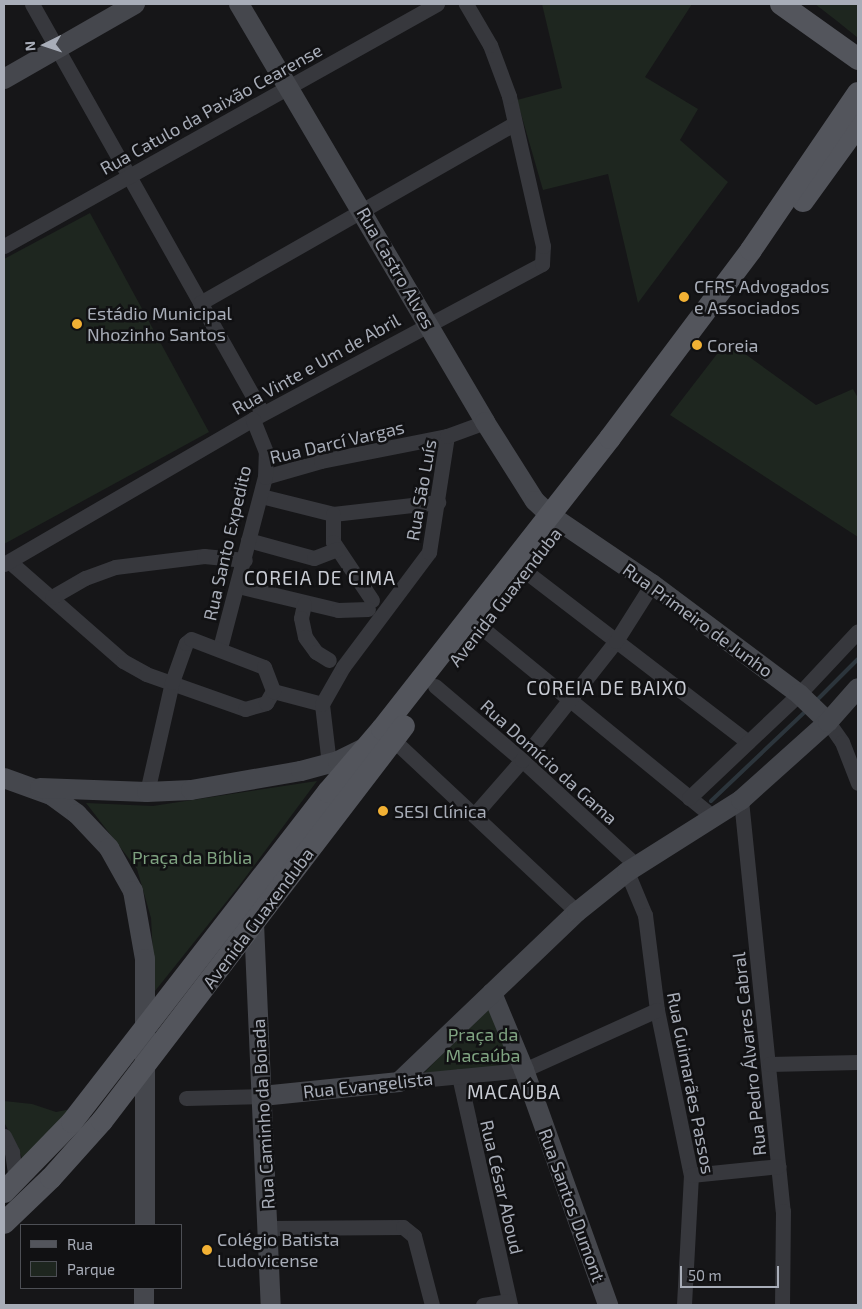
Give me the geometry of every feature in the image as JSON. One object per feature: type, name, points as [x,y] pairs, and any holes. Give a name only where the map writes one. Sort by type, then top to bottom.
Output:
[{"type":"main road","points":[[781,4],[858,59]]},
{"type":"main road","name":"Avenida Guaxenduba","points":[[4,1223],[51,1178],[146,1064],[254,923],[388,734],[556,519],[751,250],[858,94]]},
{"type":"main road","name":"Avenida Guaxenduba","points":[[10,1187],[72,1122],[328,792],[367,747],[388,734],[435,686],[526,571],[556,519],[624,446],[858,125]]},
{"type":"main road","points":[[254,923],[250,913],[253,898],[318,815],[328,792]]},
{"type":"main road","points":[[116,1067],[128,1061],[146,1064]]},
{"type":"street","name":"Rua Santo Expedito","points":[[32,4],[200,303],[257,416],[266,452],[265,477],[248,540],[245,560],[220,648]]},
{"type":"street","points":[[4,79],[135,4]]},
{"type":"street","name":"Rua Castro Alves","points":[[239,4],[485,422],[535,501],[556,519]]},
{"type":"street","name":"Rua Catulo da Paixão Cearense","points":[[4,246],[437,4]]},
{"type":"street","name":"Rua Vinte e Um de Abril","points":[[7,563],[257,416],[542,264],[543,246],[509,96],[499,67],[466,4]]},
{"type":"street","points":[[200,303],[363,212],[514,124]]},
{"type":"street","name":"Rua São Luís","points":[[322,704],[343,667],[424,561],[432,538],[447,436],[485,422]]},
{"type":"street","name":"Rua Darcí Vargas","points":[[265,477],[321,461],[447,436]]},
{"type":"street","points":[[261,496],[333,514],[438,502]]},
{"type":"street","points":[[238,586],[304,604],[338,610],[370,604],[337,549],[332,534],[333,514]]},
{"type":"street","name":"Rua Primeiro de Junho","points":[[556,519],[652,584],[802,697],[825,718]]},
{"type":"street","points":[[248,540],[314,558],[337,549]]},
{"type":"street","points":[[52,597],[85,578],[114,567],[204,556],[245,560]]},
{"type":"street","points":[[7,563],[52,597],[123,661],[146,674],[245,709],[266,703],[273,692]]},
{"type":"street","points":[[526,571],[748,742]]},
{"type":"street","points":[[474,815],[522,760],[616,640],[652,584]]},
{"type":"street","points":[[304,604],[301,618],[305,637],[316,652],[329,660]]},
{"type":"street","points":[[481,627],[714,818]]},
{"type":"street","points":[[689,798],[748,742],[802,697],[858,631]]},
{"type":"street","points":[[146,792],[181,651],[191,639],[220,648],[264,667],[273,692]]},
{"type":"street","name":"Rua Domício da Gama","points":[[435,686],[522,760],[632,869]]},
{"type":"street","points":[[399,1082],[578,912],[632,869],[741,800],[858,688]]},
{"type":"street","points":[[273,692],[322,704],[330,764]]},
{"type":"street","points":[[825,718],[842,742],[858,783]]},
{"type":"street","points":[[388,734],[578,912]]},
{"type":"street","points":[[4,778],[34,787],[146,792],[248,782],[330,764],[367,747]]},
{"type":"street","points":[[34,787],[77,814],[109,848],[126,875],[143,932],[146,1028],[145,1224]]},
{"type":"street","name":"Rua Pedro Álvares Cabral","points":[[741,800],[784,1219],[782,1305]]},
{"type":"street","name":"Rua Guimarães Passos","points":[[632,869],[645,915],[657,1010],[692,1175],[684,1305]]},
{"type":"street","name":"Rua Caminho da Boiada","points":[[254,923],[271,1305]]},
{"type":"street","name":"Rua Santos Dumont","points":[[492,993],[524,1070],[608,1305]]},
{"type":"street","name":"Rua Evangelista","points":[[186,1098],[262,1096],[524,1070],[657,1010]]},
{"type":"street","points":[[769,1064],[858,1062]]},
{"type":"street","name":"Rua César Aboud","points":[[459,1076],[509,1303]]},
{"type":"street","points":[[4,1136],[12,1152],[10,1187]]},
{"type":"street","points":[[692,1175],[779,1166]]},
{"type":"street","points":[[269,1228],[403,1227],[414,1236],[432,1305]]},
{"type":"street","points":[[144,1289],[144,1305]]},
{"type":"street","points":[[483,1305],[509,1303]]},
{"type":"green space","points":[[542,4],[692,4],[645,77],[698,109],[680,140],[728,182],[638,303],[608,174],[543,190],[517,100],[562,88]]},
{"type":"green space","points":[[815,4],[858,4],[858,38],[837,21]]},
{"type":"green space","name":"Estádio Municipal Nhozinho Santos","points":[[90,213],[209,432],[4,544],[4,259]]},
{"type":"green space","points":[[727,341],[816,405],[853,389],[858,398],[858,537],[670,415]]},
{"type":"green space","name":"Praça da Bíblia","points":[[317,781],[239,886],[155,991],[151,918],[137,869],[86,803],[153,806]]},
{"type":"green space","name":"Praça da Macaúba","points":[[490,1005],[517,1067],[424,1073]]},
{"type":"green space","points":[[4,1101],[32,1104],[56,1112],[77,1108],[24,1168],[21,1155],[4,1122]]},
{"type":"waterway","points":[[816,701],[858,659]]},
{"type":"waterway","points":[[711,801],[807,710]]},
{"type":"place","name":"CFRS Advogados e Associados","points":[[684,297]]},
{"type":"place","name":"Estádio Municipal Nhozinho Santos","points":[[77,324]]},
{"type":"place","name":"Coreia","points":[[697,345]]},
{"type":"place","name":"SESI Clínica","points":[[383,811]]},
{"type":"place","name":"Colégio Batista Ludovicense","points":[[207,1250]]},
{"type":"district","name":"COREIA DE CIMA","points":[[320,578]]},
{"type":"district","name":"COREIA DE BAIXO","points":[[607,688]]},
{"type":"district","name":"MACAÚBA","points":[[514,1092]]}]
